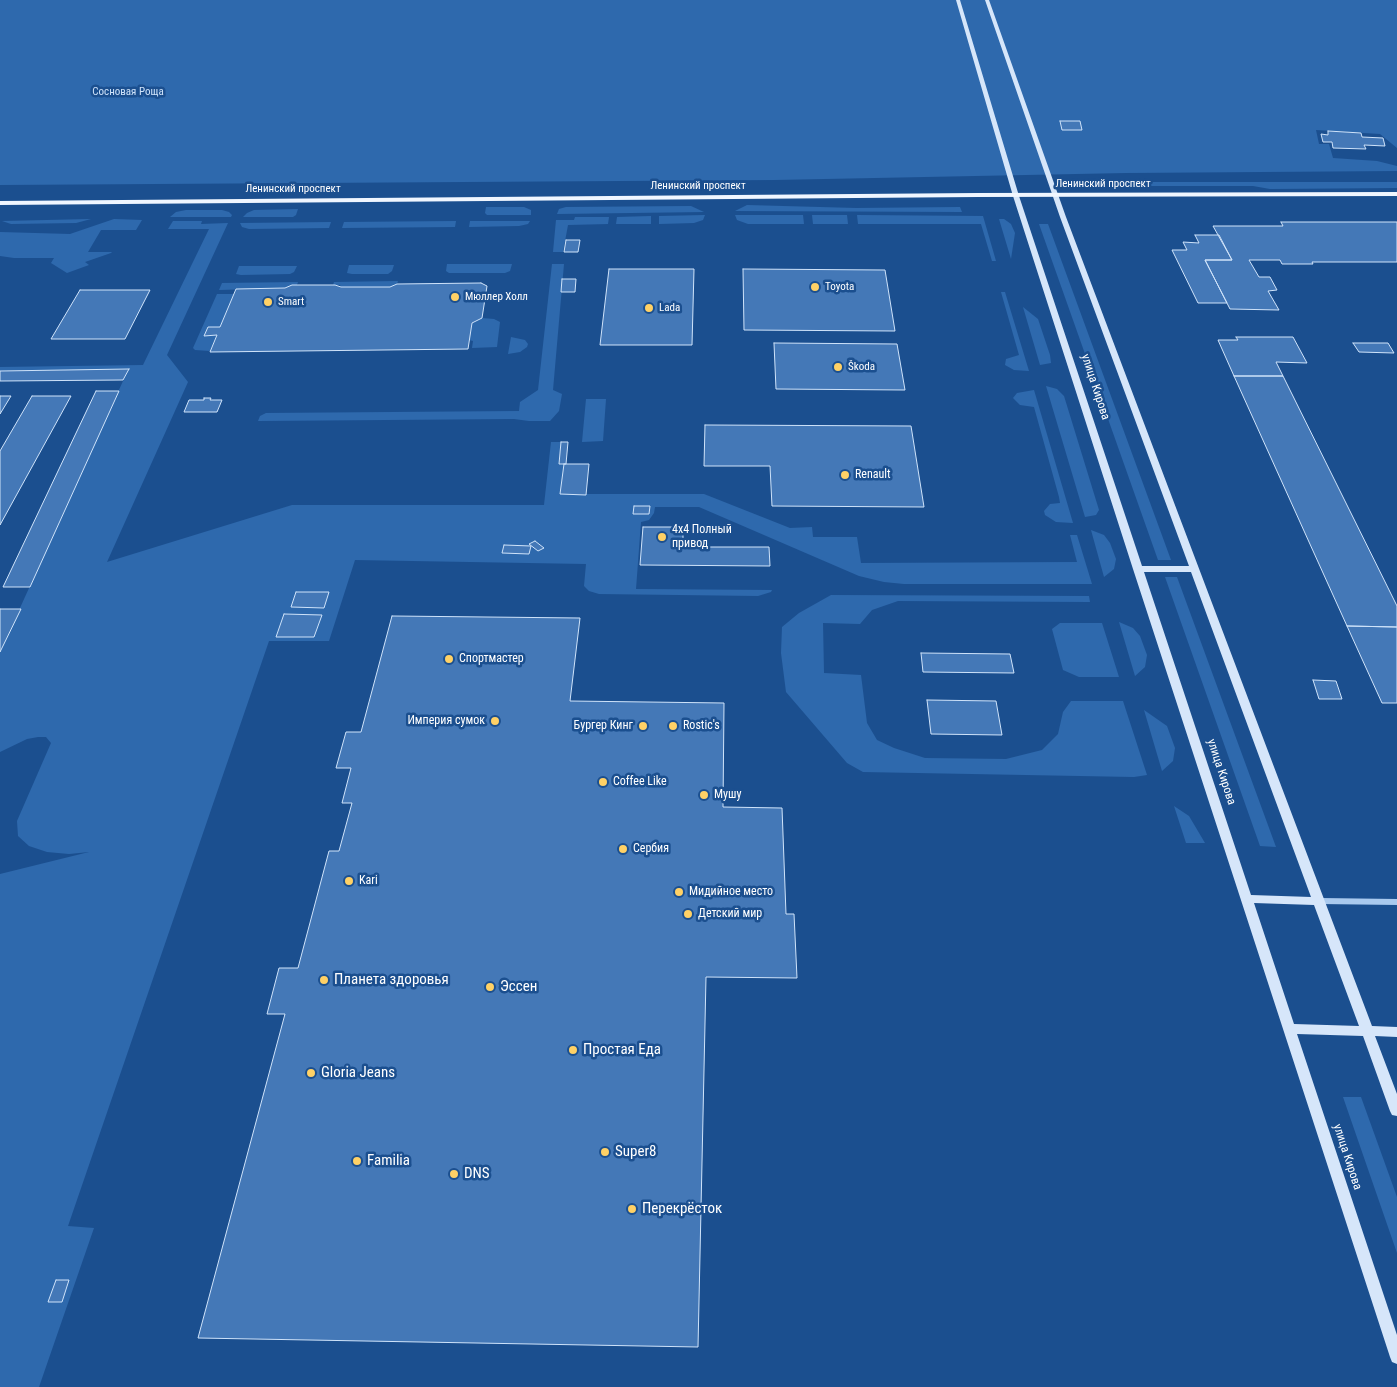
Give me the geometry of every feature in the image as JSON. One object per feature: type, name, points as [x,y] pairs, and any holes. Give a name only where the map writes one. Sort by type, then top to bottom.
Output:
[{"type":"main road","name":"улица Кирова","points":[[958,0],[1016,196],[1397,1358]]},
{"type":"main road","points":[[986,0],[1055,196],[1397,1111]]},
{"type":"main road","name":"Ленинский проспект","points":[[0,203],[1397,194]]},
{"type":"main road","points":[[1138,569],[1195,569]]},
{"type":"main road","points":[[1247,899],[1319,901]]},
{"type":"main road","points":[[1289,1029],[1397,1032]]},
{"type":"street","points":[[1319,901],[1397,902]]},
{"type":"green space","name":"Сосновая Роща","points":[[0,0],[1397,0],[1397,148],[1380,134],[1316,130],[1319,144],[1329,144],[1333,158],[1377,161],[1397,166],[1397,171],[1126,173],[774,180],[0,185]]},
{"type":"green space","points":[[1397,182],[1397,188],[1270,189],[1253,186],[1100,186],[1098,183]]},
{"type":"green space","points":[[747,205],[856,208],[960,207],[962,212],[735,211]]},
{"type":"green space","points":[[691,206],[704,212],[557,214],[559,209],[566,207]]},
{"type":"green space","points":[[486,207],[524,207],[531,210],[531,215],[487,215],[485,213]]},
{"type":"green space","points":[[298,209],[293,217],[243,217],[254,210]]},
{"type":"green space","points":[[186,210],[222,210],[232,215],[231,217],[170,217],[176,212]]},
{"type":"green space","points":[[705,215],[703,220],[694,223],[659,224],[659,216]]},
{"type":"green space","points":[[735,215],[803,215],[804,224],[748,224],[737,220]]},
{"type":"green space","points":[[812,215],[847,215],[848,224],[813,224]]},
{"type":"green space","points":[[857,215],[983,216],[996,261],[992,261],[981,224],[858,224]]},
{"type":"green space","points":[[651,216],[651,224],[616,224],[617,217]]},
{"type":"green space","points":[[575,217],[609,217],[608,224],[568,225],[563,252],[553,252],[556,220],[574,220]]},
{"type":"green space","points":[[91,219],[76,223],[11,224],[2,221]]},
{"type":"green space","points":[[114,219],[142,220],[136,230],[101,230],[88,252],[112,252],[85,262],[89,265],[67,273],[51,263],[54,258],[0,256],[0,232],[70,234]]},
{"type":"green space","points":[[999,219],[1004,219],[1011,224],[1015,233],[1011,259]]},
{"type":"green space","points":[[173,221],[202,221],[201,224],[228,223],[167,355],[188,382],[107,562],[292,505],[544,505],[551,442],[561,442],[559,463],[566,464],[564,464],[560,494],[704,494],[790,528],[812,527],[813,537],[857,537],[861,563],[1077,562],[1070,535],[1077,535],[1092,584],[904,584],[884,582],[859,576],[699,507],[655,507],[654,513],[649,520],[641,522],[636,589],[772,590],[771,592],[758,596],[599,594],[589,591],[584,586],[586,564],[355,560],[329,641],[269,641],[68,1226],[94,1228],[39,1387],[0,1387],[0,874],[89,852],[69,854],[47,852],[29,846],[18,836],[17,821],[51,743],[46,737],[38,737],[27,739],[0,752],[0,652],[128,370],[0,371],[0,367],[143,365],[209,229],[168,229]]},
{"type":"green space","points":[[456,221],[455,227],[342,228],[344,222]]},
{"type":"green space","points":[[470,221],[530,221],[528,224],[519,226],[469,227]]},
{"type":"green space","points":[[331,222],[329,228],[249,229],[242,227],[240,223]]},
{"type":"green space","points":[[1039,224],[1048,224],[1171,560],[1158,560]]},
{"type":"green space","points":[[447,264],[512,264],[510,271],[505,273],[449,273],[446,271]]},
{"type":"green space","points":[[552,264],[564,264],[553,390],[562,394],[559,411],[550,421],[514,419],[258,421],[260,416],[266,413],[519,411],[520,402],[538,390]]},
{"type":"green space","points":[[349,265],[394,265],[392,271],[388,274],[352,274],[347,273]]},
{"type":"green space","points":[[239,266],[297,266],[294,272],[290,274],[241,275],[236,274]]},
{"type":"green space","points":[[398,281],[397,284],[390,287],[341,287],[340,285],[333,285],[334,282]]},
{"type":"green space","points":[[298,282],[297,285],[285,288],[219,290],[222,283]]},
{"type":"green space","points":[[1001,292],[1005,292],[1029,371],[1014,370],[1005,365],[1006,359],[1019,355]]},
{"type":"green space","points":[[217,294],[234,294],[220,327],[208,327],[205,335],[217,335],[210,351],[195,350],[193,348]]},
{"type":"green space","points":[[1023,307],[1038,319],[1051,363],[1040,365]]},
{"type":"green space","points":[[482,318],[494,319],[500,322],[497,347],[472,348],[473,341],[469,340],[472,323]]},
{"type":"green space","points":[[511,337],[525,340],[528,344],[527,347],[520,352],[508,354]]},
{"type":"green space","points":[[1046,386],[1057,389],[1064,396],[1099,510],[1096,515],[1085,517]]},
{"type":"green space","points":[[1034,390],[1073,523],[1056,522],[1045,515],[1044,511],[1050,504],[1060,503],[1059,497],[1034,407],[1020,405],[1013,398],[1017,393]]},
{"type":"green space","points":[[586,399],[606,399],[603,441],[582,442]]},
{"type":"green space","points":[[1091,530],[1104,535],[1110,543],[1116,559],[1114,569],[1104,577]]},
{"type":"green space","points":[[1165,577],[1177,577],[1276,847],[1260,846]]},
{"type":"green space","points":[[831,595],[1089,596],[1090,602],[898,601],[872,610],[860,624],[823,623],[824,673],[861,675],[867,723],[877,740],[894,748],[925,758],[1006,759],[1042,750],[1058,734],[1063,712],[1071,701],[1123,701],[1147,775],[1134,777],[863,772],[847,763],[786,692],[781,653],[782,627],[799,613]]},
{"type":"green space","points":[[1119,622],[1133,628],[1140,636],[1147,655],[1145,667],[1135,676]]},
{"type":"green space","points":[[1060,623],[1102,623],[1119,677],[1079,677],[1063,670],[1052,629]]},
{"type":"green space","points":[[1144,710],[1167,726],[1175,748],[1173,761],[1162,771]]},
{"type":"green space","points":[[1174,806],[1189,816],[1205,843],[1186,843]]},
{"type":"green space","points":[[1343,1097],[1361,1097],[1397,1197],[1397,1253]]},
{"type":"building","points":[[1060,121],[1080,121],[1082,130],[1062,130]]},
{"type":"building","points":[[1328,131],[1361,133],[1362,137],[1383,138],[1385,146],[1364,145],[1366,149],[1333,148],[1332,142],[1323,142],[1321,134],[1328,135]]},
{"type":"building","points":[[1281,222],[1397,222],[1397,262],[1282,264],[1280,260],[1249,260],[1259,277],[1270,277],[1277,290],[1268,291],[1279,310],[1230,309],[1205,260],[1232,260],[1213,226],[1283,226]]},
{"type":"building","points":[[1195,235],[1219,235],[1232,260],[1205,260],[1227,303],[1198,303],[1172,250],[1187,250],[1183,242],[1199,243]]},
{"type":"building","points":[[566,240],[580,240],[578,252],[564,252]]},
{"type":"building","name":"Lada","points":[[609,269],[694,269],[692,345],[600,345]]},
{"type":"building","name":"Toyota","points":[[743,269],[885,270],[895,331],[744,330]]},
{"type":"building","points":[[562,279],[576,279],[575,292],[561,292]]},
{"type":"building","points":[[481,283],[487,286],[482,318],[472,323],[468,349],[210,352],[217,335],[204,336],[208,327],[220,327],[236,289],[285,288],[292,285],[390,287],[397,284]]},
{"type":"building","points":[[80,290],[150,290],[125,339],[51,339]]},
{"type":"building","points":[[1236,337],[1293,337],[1307,363],[1276,362],[1283,376],[1234,376],[1218,340],[1238,340]]},
{"type":"building","name":"Škoda","points":[[774,343],[897,344],[905,390],[776,389]]},
{"type":"building","points":[[1353,343],[1388,343],[1394,353],[1359,352]]},
{"type":"building","points":[[129,369],[123,380],[0,381],[0,371]]},
{"type":"building","points":[[1234,376],[1283,376],[1397,606],[1397,627],[1347,626]]},
{"type":"building","points":[[96,391],[119,391],[30,587],[3,587]]},
{"type":"building","points":[[0,396],[11,396],[0,414]]},
{"type":"building","points":[[32,396],[71,396],[0,525],[0,451]]},
{"type":"building","points":[[204,398],[222,400],[217,412],[184,412],[189,400],[204,400]]},
{"type":"building","name":"Renault","points":[[705,425],[911,426],[924,507],[772,506],[770,466],[704,466]]},
{"type":"building","points":[[561,442],[568,442],[566,464],[559,464]]},
{"type":"building","points":[[564,464],[589,464],[586,495],[560,494]]},
{"type":"building","points":[[634,506],[650,506],[649,514],[633,514]]},
{"type":"building","name":"4x4 Полный привод","points":[[643,527],[683,527],[683,547],[769,547],[770,566],[640,565]]},
{"type":"building","points":[[535,541],[544,548],[538,551],[529,544]]},
{"type":"building","points":[[504,545],[531,546],[529,554],[502,553]]},
{"type":"building","points":[[296,592],[329,592],[324,608],[291,607]]},
{"type":"building","points":[[0,609],[21,609],[0,652]]},
{"type":"building","points":[[284,614],[322,615],[314,637],[276,637]]},
{"type":"building","name":"Эссен","points":[[392,616],[580,618],[570,701],[724,703],[723,807],[782,808],[786,914],[794,914],[797,978],[706,977],[698,1347],[198,1338],[285,1014],[267,1014],[279,968],[298,968],[329,851],[339,851],[352,803],[342,803],[351,768],[336,768],[346,732],[361,732]]},
{"type":"building","points":[[1347,626],[1397,627],[1397,703],[1382,703]]},
{"type":"building","points":[[921,653],[1010,654],[1014,673],[923,672]]},
{"type":"building","points":[[1313,680],[1336,681],[1342,699],[1319,699]]},
{"type":"building","points":[[927,700],[996,701],[1002,735],[931,734]]},
{"type":"building","points":[[56,1280],[69,1280],[62,1302],[48,1302]]},
{"type":"place","name":"Toyota","points":[[815,287]]},
{"type":"place","name":"Мюллер Холл","points":[[455,297]]},
{"type":"place","name":"Smart","points":[[268,302]]},
{"type":"place","name":"Lada","points":[[649,308]]},
{"type":"place","name":"Škoda","points":[[838,367]]},
{"type":"place","name":"Renault","points":[[845,475]]},
{"type":"place","name":"4x4 Полный привод","points":[[662,537]]},
{"type":"place","name":"Спортмастер","points":[[449,659]]},
{"type":"place","name":"Империя сумок","points":[[495,721]]},
{"type":"place","name":"Бургер Кинг","points":[[643,726]]},
{"type":"place","name":"Rostic's","points":[[673,726]]},
{"type":"place","name":"Coffee Like","points":[[603,782]]},
{"type":"place","name":"Мушу","points":[[704,795]]},
{"type":"place","name":"Сербия","points":[[623,849]]},
{"type":"place","name":"Kari","points":[[349,881]]},
{"type":"place","name":"Мидийное место","points":[[679,892]]},
{"type":"place","name":"Детский мир","points":[[688,914]]},
{"type":"place","name":"Планета здоровья","points":[[324,980]]},
{"type":"place","name":"Эссен","points":[[490,987]]},
{"type":"place","name":"Простая Еда","points":[[573,1050]]},
{"type":"place","name":"Gloria Jeans","points":[[311,1073]]},
{"type":"place","name":"Super8","points":[[605,1152]]},
{"type":"place","name":"Familia","points":[[357,1161]]},
{"type":"place","name":"DNS","points":[[454,1174]]},
{"type":"place","name":"Перекрёсток","points":[[632,1209]]}]
